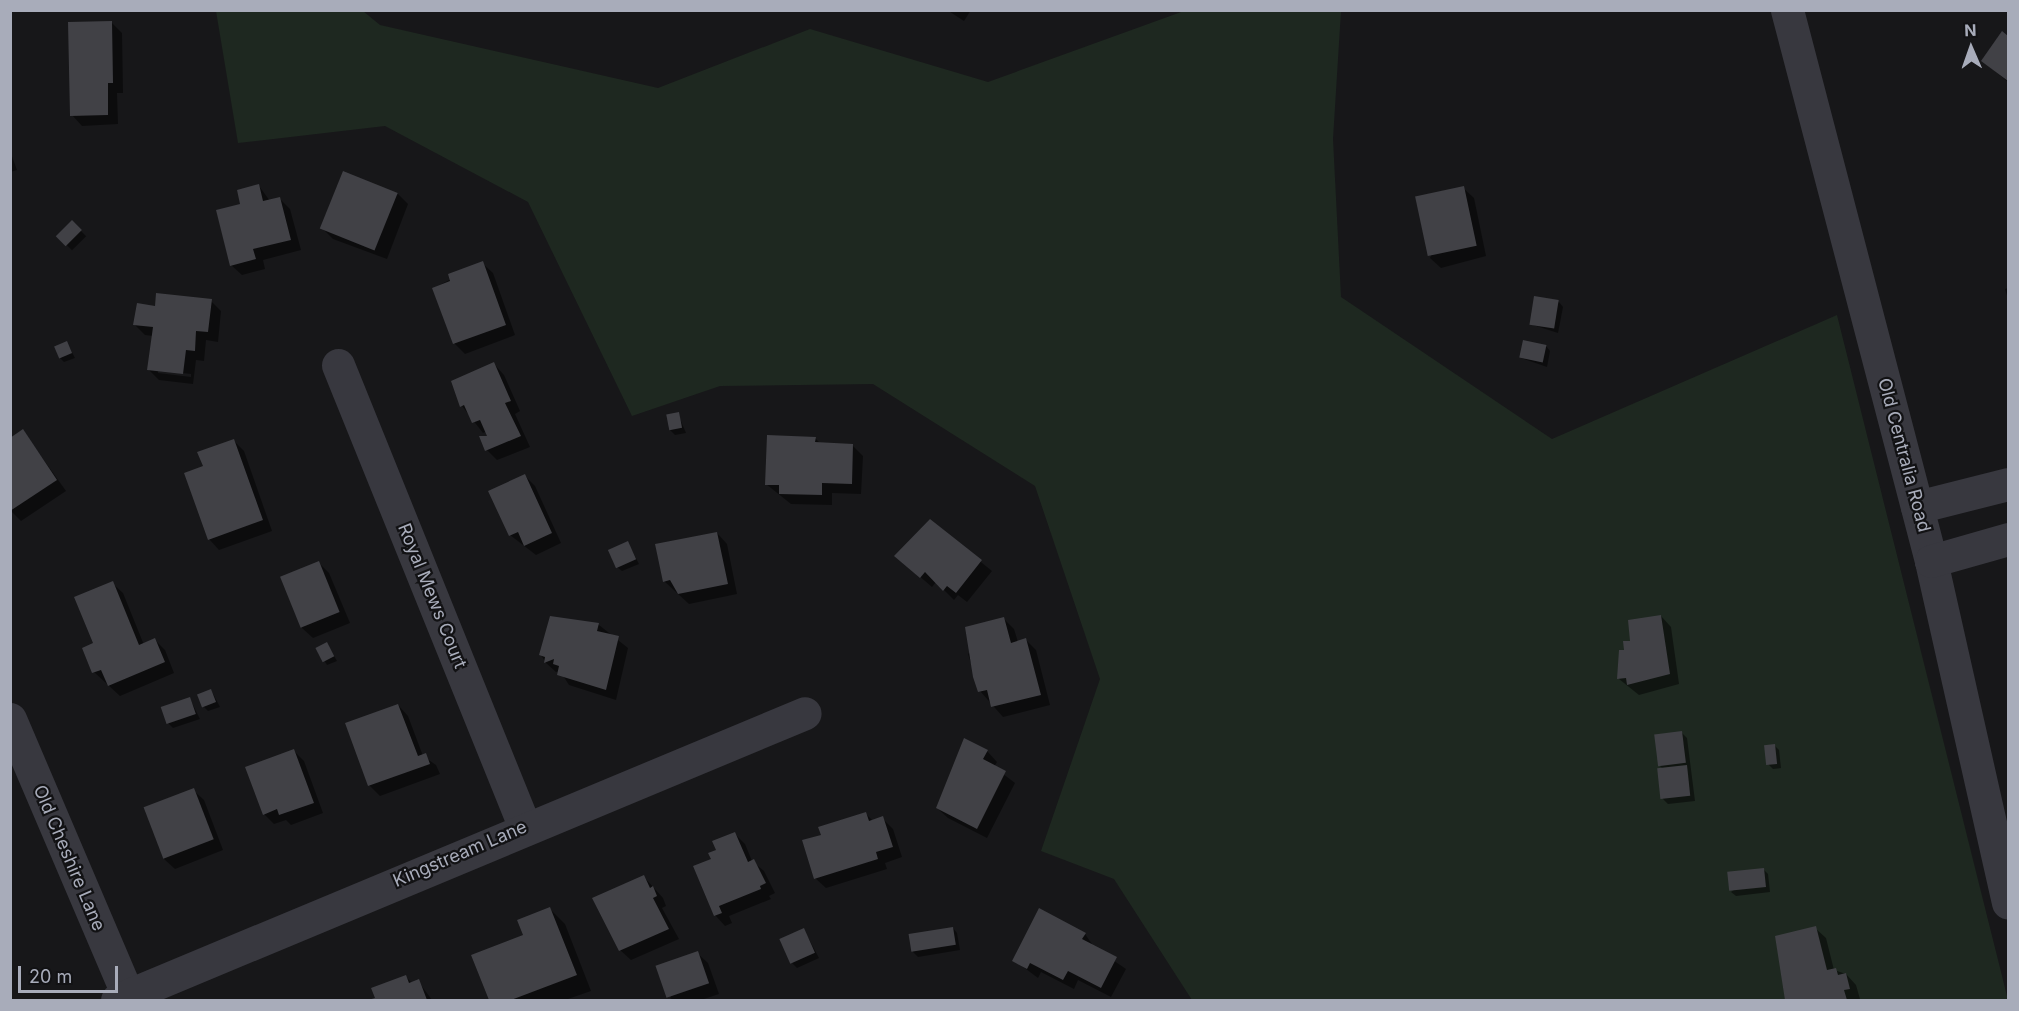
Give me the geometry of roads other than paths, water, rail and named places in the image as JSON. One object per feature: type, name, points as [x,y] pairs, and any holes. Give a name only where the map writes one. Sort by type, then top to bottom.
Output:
[{"type":"street","name":"Old Centralia Road","points":[[1787,10],[1931,561],[2008,902]]},
{"type":"street","name":"Royal Mews Court","points":[[338,365],[525,827]]},
{"type":"street","points":[[1917,507],[2008,484]]},
{"type":"street","points":[[1931,561],[2008,539]]},
{"type":"street","name":"Kingstream Lane","points":[[123,998],[525,827],[805,713]]},
{"type":"street","name":"Old Cheshire Lane","points":[[10,719],[123,998]]}]
